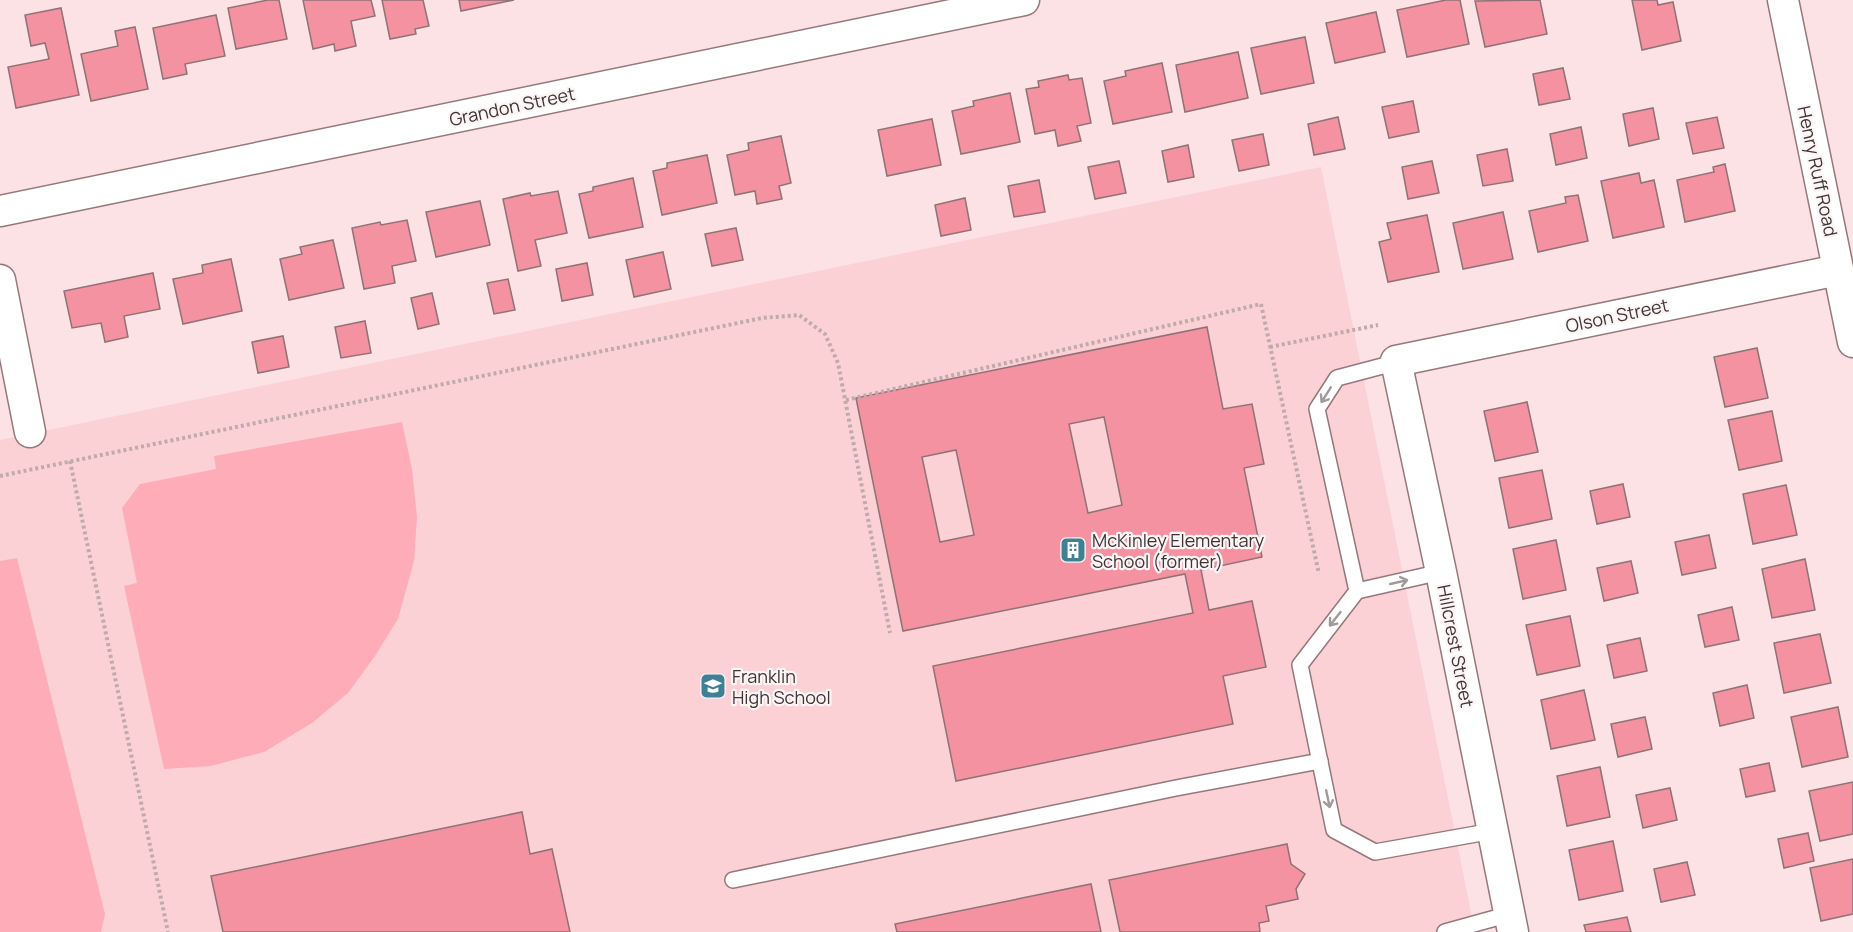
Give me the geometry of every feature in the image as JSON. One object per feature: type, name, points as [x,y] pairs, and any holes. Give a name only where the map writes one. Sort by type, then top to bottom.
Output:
[{"type":"street","name":"Grandon Street","points":[[0,211],[1024,0]]},
{"type":"street","name":"Henry Ruff Road","points":[[1783,0],[1853,342]]},
{"type":"street","name":"Olson Street","points":[[1385,365],[1838,270]]},
{"type":"street","points":[[0,280],[30,432]]},
{"type":"street","name":"Hillcrest Street","points":[[1385,365],[1441,572],[1511,923]]},
{"type":"lane","points":[[1357,591],[1317,409],[1336,378],[1385,365]]},
{"type":"lane","points":[[1441,572],[1357,591],[1300,665],[1334,830],[1375,852],[1492,831]]},
{"type":"lane","points":[[733,880],[1176,788],[1320,761]]},
{"type":"lane","points":[[1445,932],[1511,923]]},
{"type":"path","points":[[846,400],[1261,304],[1319,574]]},
{"type":"path","points":[[0,476],[762,318],[799,315],[825,334],[838,363],[890,633]]},
{"type":"path","points":[[1270,347],[1377,325]]},
{"type":"path","points":[[70,461],[168,932]]},
{"type":"shaded area","name":"Franklin High School","points":[[1321,167],[1475,932],[0,932],[0,440]]},
{"type":"shaded area","points":[[402,422],[412,469],[417,517],[414,561],[398,619],[375,656],[348,693],[312,723],[264,752],[211,766],[164,769],[124,586],[137,583],[122,508],[140,484],[216,469],[214,456]]},
{"type":"shaded area","points":[[17,558],[105,914],[101,932],[0,932],[0,561]]},
{"type":"building","points":[[279,0],[287,39],[236,49],[228,8]]},
{"type":"building","points":[[303,0],[371,0],[375,16],[351,21],[356,46],[335,51],[334,44],[313,49]]},
{"type":"building","points":[[382,0],[423,0],[429,26],[415,29],[416,34],[390,39]]},
{"type":"building","points":[[459,0],[514,0],[461,11]]},
{"type":"building","points":[[1446,0],[1460,0],[1469,44],[1407,57],[1397,10]]},
{"type":"building","points":[[1540,0],[1547,34],[1485,47],[1475,1]]},
{"type":"building","points":[[1632,0],[1657,0],[1658,5],[1673,2],[1681,41],[1642,50]]},
{"type":"building","points":[[61,8],[79,95],[16,108],[8,67],[49,59],[45,43],[31,46],[25,15]]},
{"type":"building","points":[[1376,12],[1385,52],[1335,63],[1326,23]]},
{"type":"building","points":[[216,15],[225,56],[185,64],[187,74],[163,79],[153,28]]},
{"type":"building","points":[[135,27],[148,89],[91,101],[81,54],[118,46],[115,31]]},
{"type":"building","points":[[1305,37],[1314,83],[1261,94],[1251,48]]},
{"type":"building","points":[[1238,52],[1248,98],[1185,112],[1176,65]]},
{"type":"building","points":[[1162,63],[1172,112],[1113,124],[1104,81],[1126,76],[1125,71]]},
{"type":"building","points":[[1563,68],[1570,99],[1539,105],[1533,74]]},
{"type":"building","points":[[1068,75],[1069,80],[1082,78],[1091,123],[1077,126],[1081,141],[1058,146],[1055,130],[1035,134],[1026,89],[1039,87],[1038,81]]},
{"type":"building","points":[[1010,93],[1020,142],[961,154],[952,111],[974,106],[973,101]]},
{"type":"building","points":[[1413,101],[1419,132],[1389,138],[1382,107]]},
{"type":"building","points":[[1653,108],[1659,139],[1629,146],[1623,114]]},
{"type":"building","points":[[1338,117],[1345,149],[1314,155],[1308,124]]},
{"type":"building","points":[[1717,117],[1724,148],[1693,154],[1686,123]]},
{"type":"building","points":[[932,119],[941,165],[887,176],[878,130]]},
{"type":"building","points":[[1581,127],[1587,158],[1556,165],[1550,134]]},
{"type":"building","points":[[1263,134],[1269,165],[1239,171],[1232,140]]},
{"type":"building","points":[[781,136],[791,183],[779,186],[782,199],[757,204],[755,191],[735,195],[727,155],[749,150],[748,143]]},
{"type":"building","points":[[1188,145],[1194,177],[1168,182],[1162,151]]},
{"type":"building","points":[[1507,149],[1513,181],[1483,186],[1477,155]]},
{"type":"building","points":[[707,155],[717,203],[662,215],[653,171],[667,168],[667,163]]},
{"type":"building","points":[[1119,161],[1126,193],[1095,199],[1088,167]]},
{"type":"building","points":[[1432,161],[1439,193],[1408,199],[1402,167]]},
{"type":"building","points":[[1725,164],[1735,211],[1685,222],[1677,180],[1714,172],[1713,167]]},
{"type":"building","points":[[1639,173],[1641,183],[1654,180],[1664,227],[1613,238],[1601,181]]},
{"type":"building","points":[[633,178],[643,227],[589,238],[579,194],[593,191],[593,187]]},
{"type":"building","points":[[1039,180],[1045,212],[1014,217],[1008,186]]},
{"type":"building","points":[[558,191],[567,233],[535,240],[541,266],[518,271],[503,199],[530,193],[531,196]]},
{"type":"building","points":[[1578,195],[1588,241],[1538,252],[1529,211],[1566,203],[1565,197]]},
{"type":"building","points":[[965,198],[971,230],[941,236],[935,205]]},
{"type":"building","points":[[480,201],[490,245],[436,257],[426,212]]},
{"type":"building","points":[[1503,212],[1513,259],[1463,269],[1453,223]]},
{"type":"building","points":[[1427,215],[1439,272],[1388,282],[1379,242],[1391,239],[1387,223]]},
{"type":"building","points":[[407,220],[416,261],[392,266],[395,283],[364,289],[352,228],[380,222],[381,225]]},
{"type":"building","points":[[736,228],[743,260],[712,266],[705,234]]},
{"type":"building","points":[[333,240],[344,288],[289,300],[280,259],[302,254],[300,247]]},
{"type":"building","points":[[663,252],[671,289],[634,297],[626,260]]},
{"type":"building","points":[[231,259],[242,311],[183,324],[173,279],[203,273],[202,265]]},
{"type":"building","points":[[587,263],[593,295],[562,301],[556,269]]},
{"type":"building","points":[[153,273],[160,309],[124,316],[128,337],[105,342],[101,323],[72,328],[64,291]]},
{"type":"building","points":[[508,279],[515,310],[494,314],[487,283]]},
{"type":"building","points":[[432,293],[439,324],[418,329],[411,298]]},
{"type":"building","points":[[365,321],[371,353],[341,358],[335,327]]},
{"type":"building","name":"McKinley Elementary School (former)","points":[[1207,327],[1223,409],[1252,404],[1264,464],[1244,468],[1262,557],[1201,570],[1209,610],[1252,601],[1266,667],[1223,676],[1233,724],[956,781],[933,666],[1193,613],[1185,574],[903,631],[856,398]],"holes":[[[1104,417],[1122,505],[1088,513],[1069,424]],[[956,450],[974,535],[940,542],[922,457]]]},
{"type":"building","points":[[283,336],[289,367],[258,373],[252,342]]},
{"type":"building","points":[[1757,348],[1768,398],[1725,407],[1714,357]]},
{"type":"building","points":[[1527,402],[1538,452],[1495,461],[1484,411]]},
{"type":"building","points":[[1772,411],[1782,461],[1739,470],[1728,420]]},
{"type":"building","points":[[1542,470],[1552,519],[1509,528],[1499,478]]},
{"type":"building","points":[[1623,484],[1630,517],[1597,524],[1590,491]]},
{"type":"building","points":[[1786,485],[1797,535],[1753,544],[1743,494]]},
{"type":"building","points":[[1709,535],[1716,568],[1682,575],[1675,542]]},
{"type":"building","points":[[1556,540],[1566,590],[1523,599],[1513,549]]},
{"type":"building","points":[[1805,559],[1815,610],[1772,618],[1762,569]]},
{"type":"building","points":[[1631,561],[1638,593],[1604,601],[1597,568]]},
{"type":"building","points":[[1732,607],[1739,640],[1705,647],[1698,615]]},
{"type":"building","points":[[1570,616],[1580,666],[1537,675],[1526,625]]},
{"type":"building","points":[[1820,634],[1831,683],[1784,693],[1774,643]]},
{"type":"building","points":[[1640,638],[1647,671],[1614,678],[1607,645]]},
{"type":"building","points":[[1747,685],[1754,718],[1720,726],[1713,693]]},
{"type":"building","points":[[1584,690],[1595,740],[1551,749],[1541,700]]},
{"type":"building","points":[[1838,707],[1848,757],[1802,767],[1791,717]]},
{"type":"building","points":[[1645,717],[1652,749],[1618,757],[1611,724]]},
{"type":"building","points":[[1769,763],[1775,791],[1746,797],[1740,769]]},
{"type":"building","points":[[1600,767],[1610,817],[1567,826],[1557,776]]},
{"type":"building","points":[[1853,782],[1853,834],[1820,841],[1809,791]]},
{"type":"building","points":[[1670,788],[1677,820],[1643,828],[1636,795]]},
{"type":"building","points":[[522,812],[530,854],[552,849],[570,932],[223,932],[211,876]]},
{"type":"building","points":[[1808,833],[1814,861],[1784,868],[1778,839]]},
{"type":"building","points":[[1613,841],[1623,891],[1579,900],[1569,850]]},
{"type":"building","points":[[1287,844],[1291,864],[1305,874],[1296,889],[1298,899],[1266,906],[1269,921],[1259,923],[1260,932],[1120,932],[1109,880]]},
{"type":"building","points":[[1853,859],[1853,914],[1821,921],[1810,868]]},
{"type":"building","points":[[1687,862],[1695,895],[1661,902],[1654,869]]},
{"type":"building","points":[[1091,884],[1101,932],[897,932],[895,924]]},
{"type":"building","points":[[1627,917],[1631,932],[1586,932],[1584,925]]},
{"type":"place","name":"McKinley Elementary School (former)","points":[[1073,550]]},
{"type":"place","name":"Franklin High School","points":[[713,686]]}]
